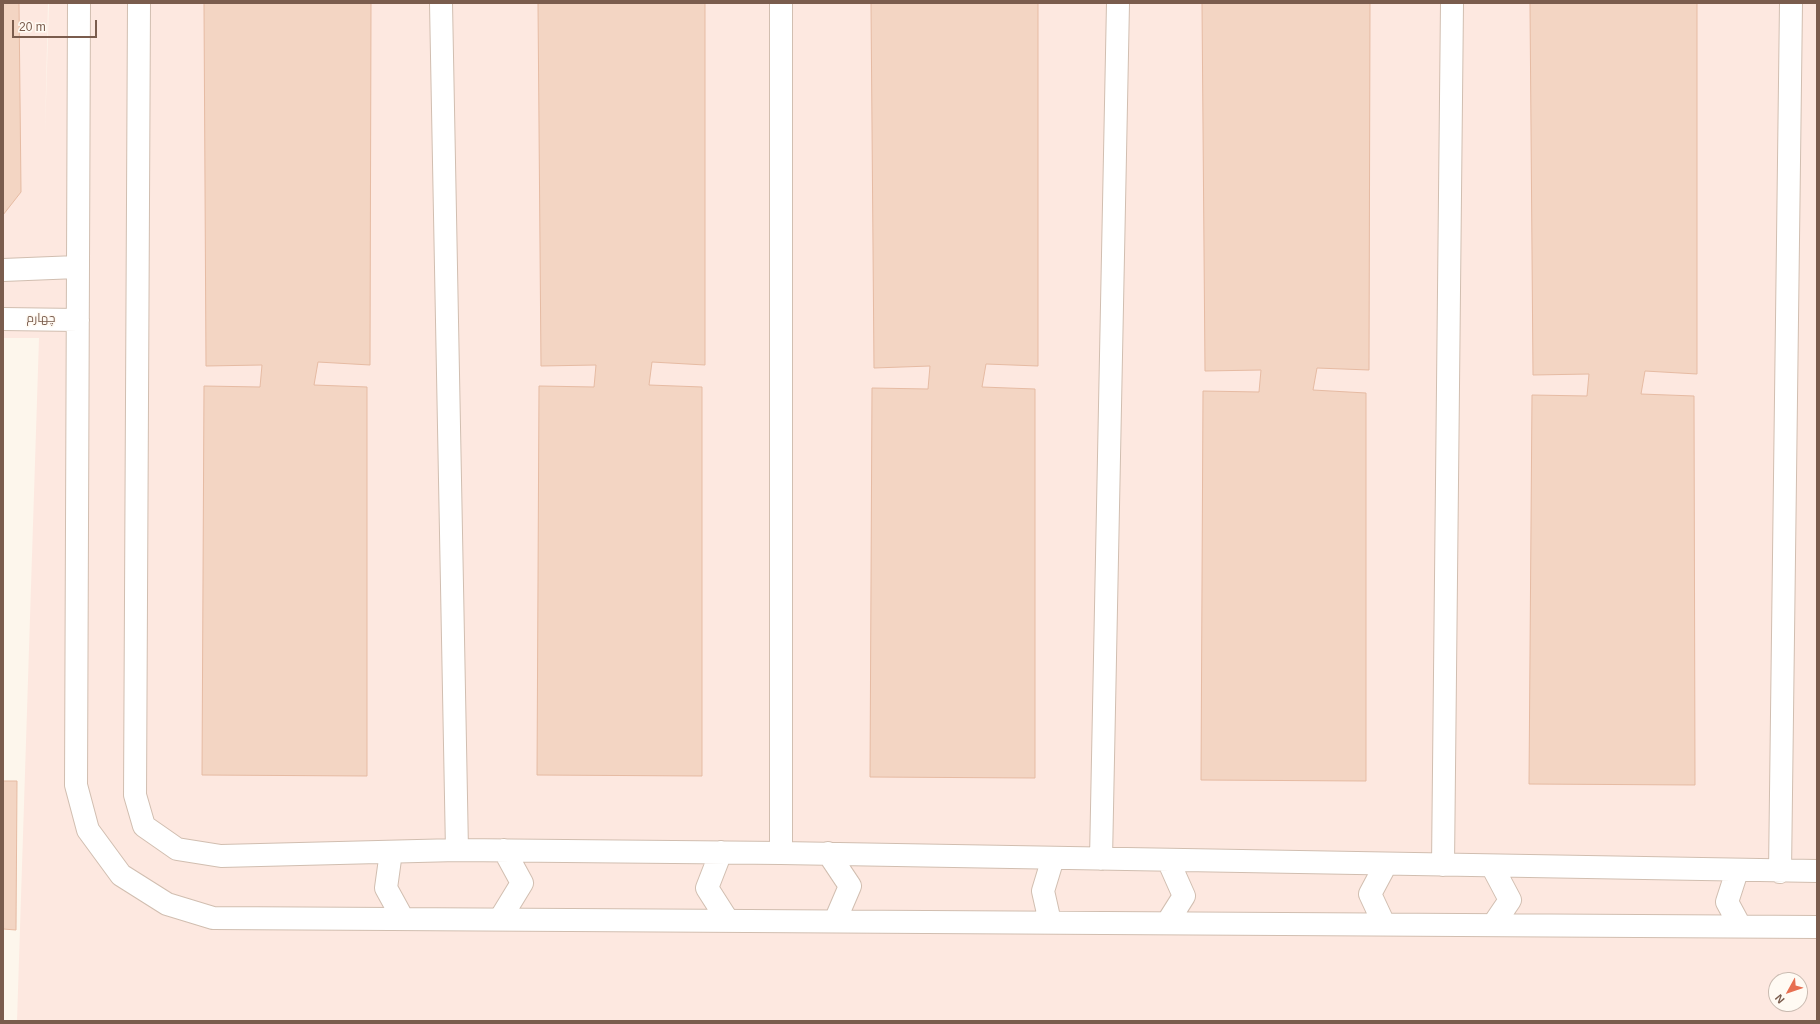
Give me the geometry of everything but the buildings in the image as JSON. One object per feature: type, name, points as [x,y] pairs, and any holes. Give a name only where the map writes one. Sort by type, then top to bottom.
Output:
[{"type":"street","points":[[79,3],[76,785],[88,830],[121,875],[167,904],[213,918],[1817,927]]},
{"type":"street","points":[[139,3],[135,795],[144,826],[177,849],[220,856],[458,850],[781,852],[1780,872],[1817,871]]},
{"type":"street","points":[[441,3],[458,850]]},
{"type":"street","points":[[781,3],[781,852]]},
{"type":"street","points":[[1101,859],[1118,3]]},
{"type":"street","points":[[1443,865],[1452,3]]},
{"type":"street","points":[[1780,872],[1791,3]]},
{"type":"street","points":[[3,270],[78,267]]},
{"type":"street","name":"چهارم","points":[[3,319],[78,320]]},
{"type":"street","points":[[500,920],[522,883],[504,850]]},
{"type":"street","points":[[391,852],[386,888],[403,919]]},
{"type":"street","points":[[721,852],[707,888],[728,921]]},
{"type":"street","points":[[828,854],[850,886],[835,921]]},
{"type":"street","points":[[1050,922],[1043,891],[1052,858]]},
{"type":"street","points":[[1167,923],[1184,896],[1168,860]]},
{"type":"street","points":[[1384,924],[1370,894],[1386,864]]},
{"type":"street","points":[[1492,866],[1510,900],[1493,925]]},
{"type":"street","points":[[1737,871],[1727,902],[1740,926]]},
{"type":"shaded area","points":[[3,3],[48,3],[45,133],[49,3],[1817,3],[1817,1021],[17,1021],[39,338],[3,338]]}]
